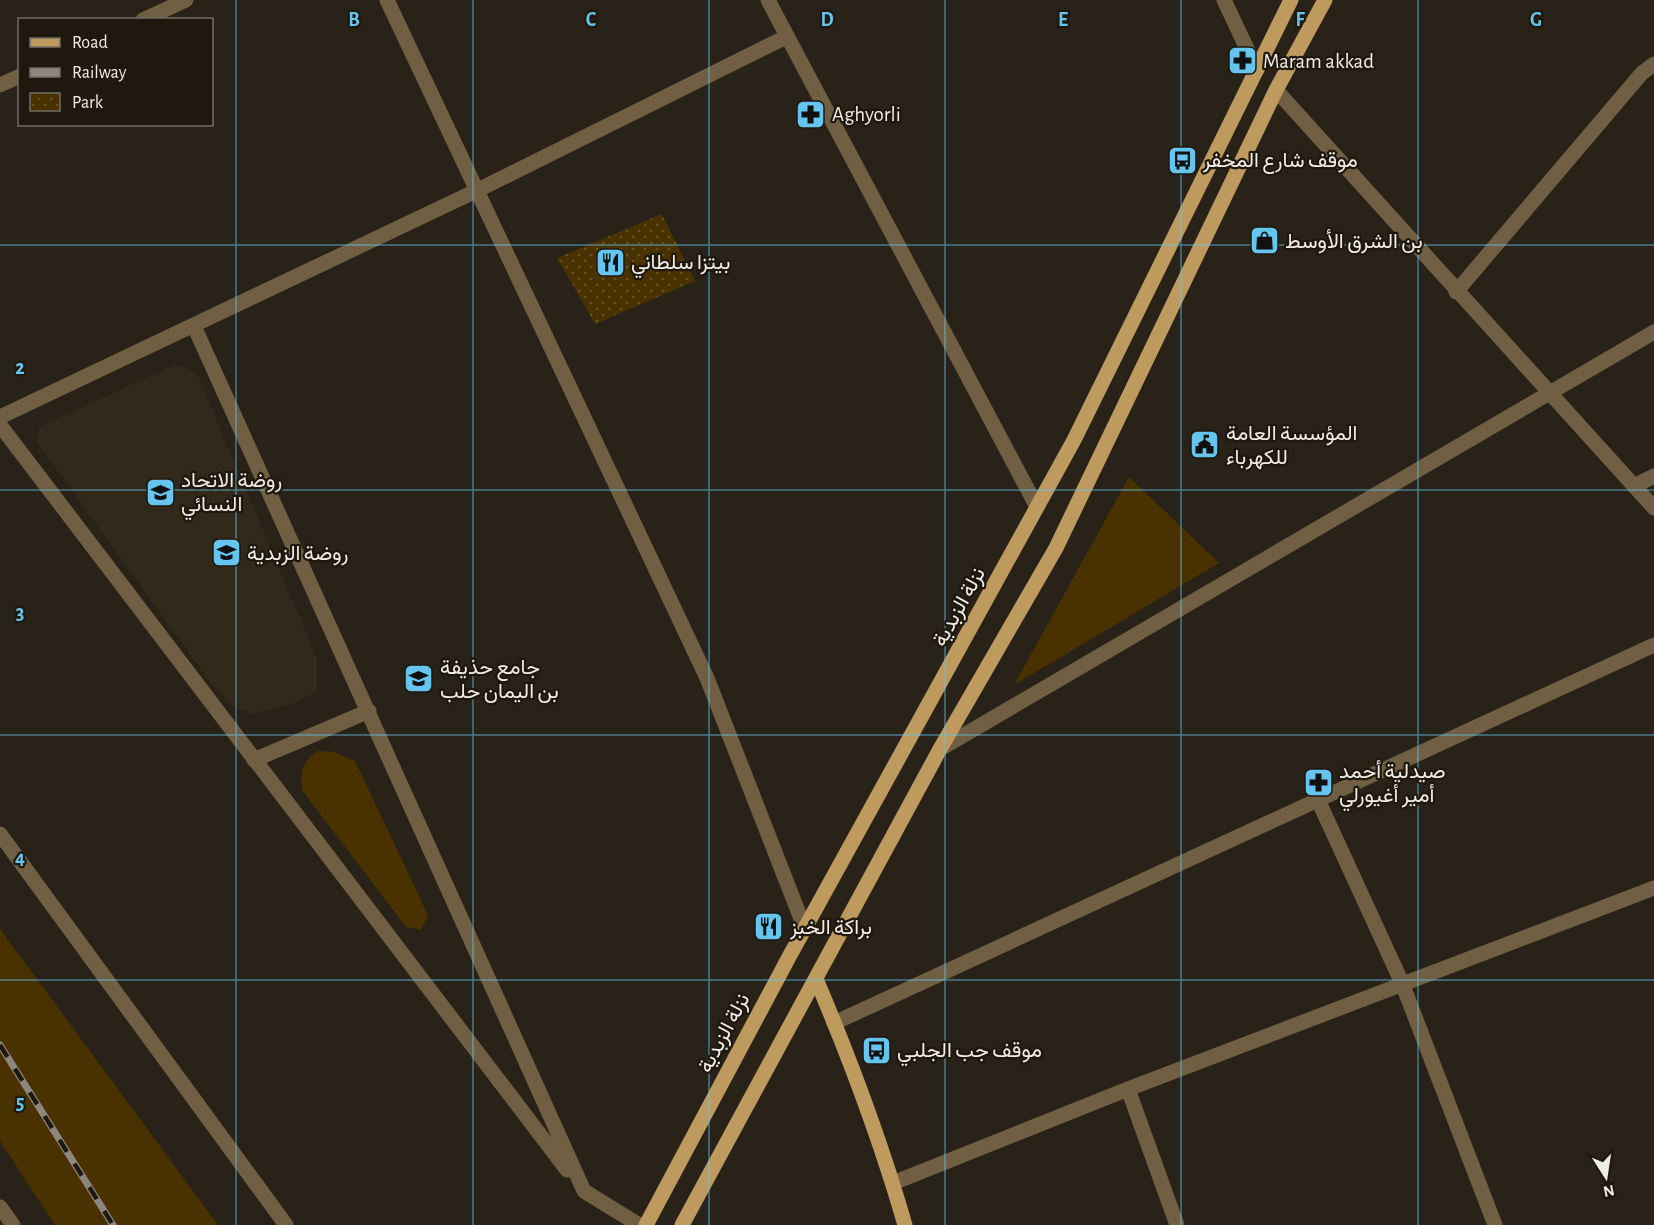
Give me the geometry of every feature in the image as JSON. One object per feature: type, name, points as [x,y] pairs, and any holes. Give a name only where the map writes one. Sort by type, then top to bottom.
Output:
[{"type":"main road","name":"نزلة الزبدية","points":[[646,1225],[805,929],[1074,440],[1291,0]]},
{"type":"main road","points":[[682,1225],[940,748],[1056,548],[1276,90],[1325,0]]},
{"type":"main road","points":[[816,979],[893,1183],[905,1225]]},
{"type":"street","points":[[147,18],[186,0]]},
{"type":"street","points":[[387,0],[707,678],[805,929]]},
{"type":"street","points":[[768,0],[1037,507]]},
{"type":"street","points":[[1224,0],[1257,70]]},
{"type":"street","points":[[0,417],[478,190],[786,37]]},
{"type":"street","points":[[1456,292],[1642,73],[1654,64]]},
{"type":"street","points":[[0,85],[18,77]]},
{"type":"street","points":[[1276,90],[1456,292],[1654,508]]},
{"type":"street","points":[[194,326],[584,1191]]},
{"type":"street","points":[[940,748],[1654,332]]},
{"type":"street","points":[[0,425],[584,1191],[639,1225]]},
{"type":"street","points":[[1634,486],[1654,476]]},
{"type":"street","points":[[834,1023],[1654,645]]},
{"type":"street","points":[[254,760],[369,711]]},
{"type":"street","points":[[1318,800],[1402,983],[1495,1225]]},
{"type":"street","points":[[0,834],[286,1225]]},
{"type":"street","points":[[893,1183],[1128,1089],[1654,888]]},
{"type":"street","points":[[1128,1089],[1177,1225]]},
{"type":"street","points":[[0,1207],[13,1225]]},
{"type":"shaded area","name":"روضة الاتحاد النسائي","points":[[176,364],[197,373],[317,658],[317,692],[290,705],[251,714],[233,707],[210,682],[37,442],[39,427]]},
{"type":"green space","points":[[662,214],[695,281],[595,324],[557,258]]},
{"type":"green space","points":[[1129,477],[1219,563],[1014,685]]},
{"type":"green space","points":[[317,751],[333,752],[355,761],[428,915],[421,930],[406,927],[302,790],[303,768],[308,759]]},
{"type":"green space","points":[[0,929],[218,1225],[55,1225],[0,1141]]},
{"type":"railway","points":[[0,1045],[113,1225]]},
{"type":"place","name":"Maram akkad","points":[[1242,61]]},
{"type":"place","name":"Aghyorli","points":[[811,114]]},
{"type":"place","name":"موقف شارع المخفر","points":[[1182,160]]},
{"type":"place","name":"بن الشرق الأوسط","points":[[1264,241]]},
{"type":"place","name":"بيتزا سلطاني","points":[[610,262]]},
{"type":"place","name":"المؤسسة العامة للكهرباء","points":[[1205,445]]},
{"type":"place","name":"روضة الاتحاد النسائي","points":[[160,492]]},
{"type":"place","name":"روضة الزبدية","points":[[226,553]]},
{"type":"place","name":"جامع حذيفة بن اليمان حلب","points":[[419,679]]},
{"type":"place","name":"صيدلية أحمد أمير أغيورلي","points":[[1318,783]]},
{"type":"place","name":"براكة الخبز","points":[[769,927]]},
{"type":"place","name":"موقف جب الجلبي","points":[[876,1050]]}]
